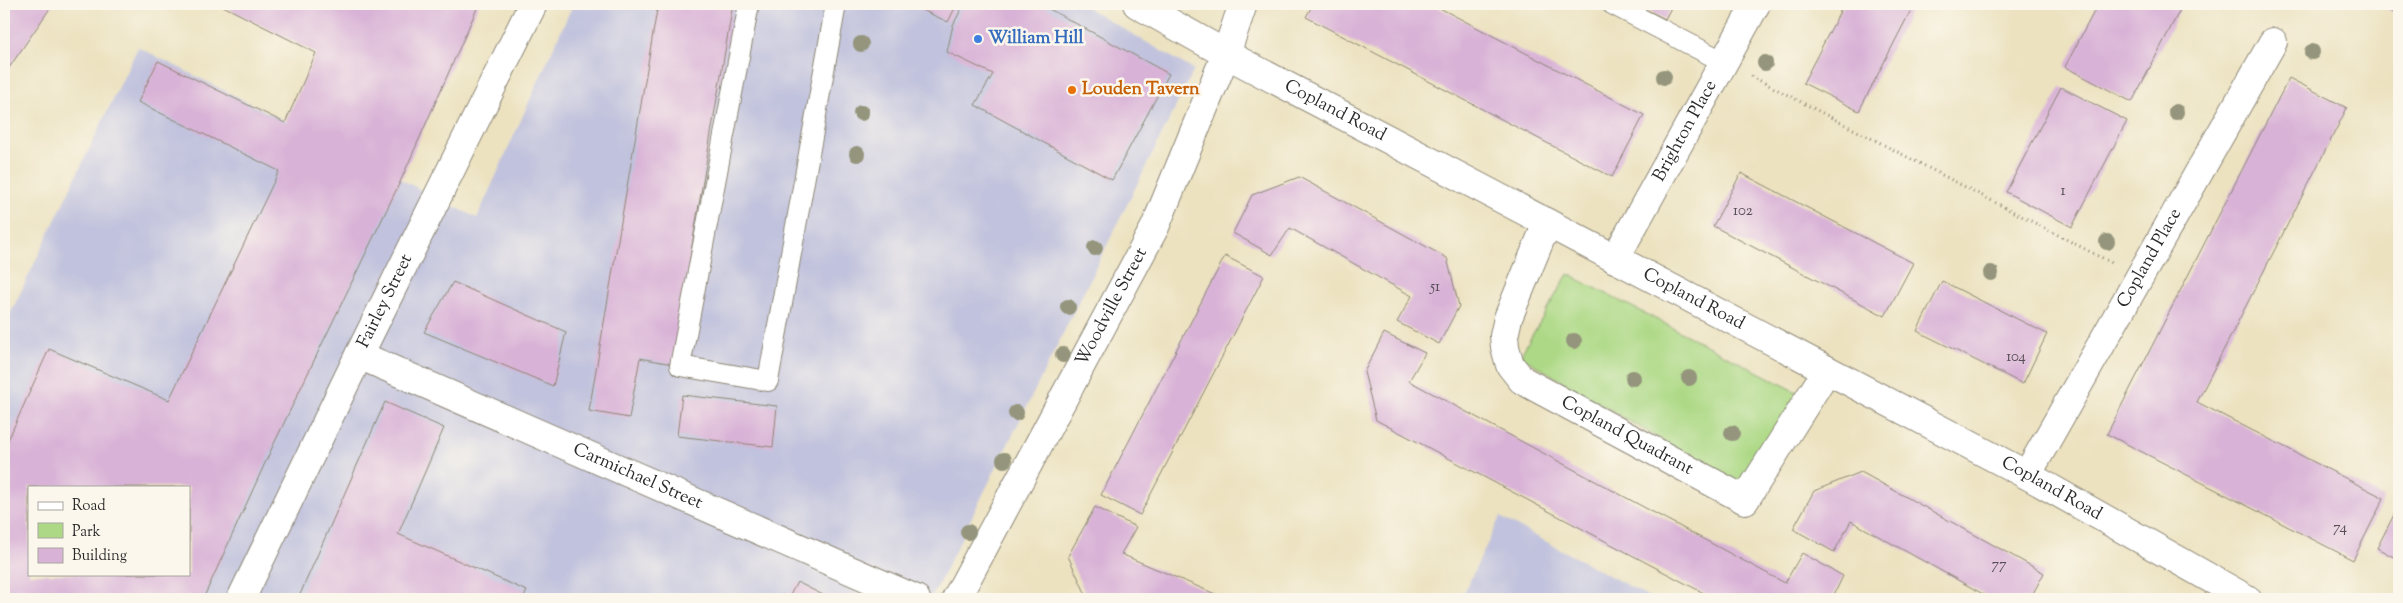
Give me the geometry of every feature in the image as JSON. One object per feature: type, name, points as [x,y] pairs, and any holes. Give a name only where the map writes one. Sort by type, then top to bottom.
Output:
[{"type":"street","name":"Fairley Street","points":[[241,599],[359,355],[534,4]]},
{"type":"street","name":"Copland Road","points":[[1137,4],[1226,54],[2027,476],[2247,599]]},
{"type":"street","name":"Woodville Street","points":[[956,599],[1155,227],[1226,54],[1243,4]]},
{"type":"street","name":"Brighton Place","points":[[1615,259],[1756,4]]},
{"type":"street","name":"Copland Place","points":[[2027,476],[2138,277],[2274,42]]},
{"type":"street","name":"Copland Quadrant","points":[[1547,223],[1508,318],[1504,336],[1504,347],[1510,365],[1522,380],[1745,500],[1827,370]]},
{"type":"street","name":"Carmichael Street","points":[[359,355],[916,599]]},
{"type":"lane","points":[[749,4],[680,366],[768,381],[836,4]]},
{"type":"lane","points":[[1612,4],[1724,62]]},
{"type":"path","points":[[1724,62],[2138,277]]},
{"type":"shaded area","points":[[573,4],[1081,4],[1194,70],[931,599],[4,599],[4,327],[138,47],[477,218]]},
{"type":"shaded area","points":[[1500,517],[1653,599],[1461,599]]},
{"type":"green space","points":[[1568,274],[1799,393],[1740,487],[1520,356]]},
{"type":"building","points":[[4,4],[53,4],[4,75]]},
{"type":"building","points":[[219,4],[479,4],[401,180],[271,450],[203,599],[4,599],[4,449],[49,349],[169,400],[279,171],[138,102],[158,61],[285,123],[316,53]]},
{"type":"building","points":[[658,4],[733,4],[672,364],[640,358],[629,418],[589,411]]},
{"type":"building","points":[[923,4],[957,4],[948,22],[920,9]]},
{"type":"building","name":"Louden Tavern","points":[[964,4],[1040,4],[1169,74],[1112,180],[975,105],[993,74],[947,52],[953,25]]},
{"type":"building","points":[[1313,4],[1432,4],[1644,115],[1612,177],[1306,17]]},
{"type":"building","points":[[1635,4],[1673,4],[1665,19]]},
{"type":"building","points":[[1844,4],[1903,4],[1912,8],[1859,111],[1803,83]]},
{"type":"building","points":[[2098,4],[2183,4],[2132,102],[2065,67]]},
{"type":"building","points":[[2377,4],[2399,4],[2399,15]]},
{"type":"building","points":[[2289,78],[2347,108],[2197,402],[2384,498],[2353,560],[2107,434]]},
{"type":"building","points":[[2061,87],[2127,121],[2072,227],[2006,192]]},
{"type":"building","points":[[1741,173],[1913,263],[1885,316],[1713,226]]},
{"type":"building","points":[[1299,177],[1447,258],[1459,306],[1439,344],[1397,322],[1412,296],[1290,228],[1272,255],[1233,233],[1252,195]]},
{"type":"building","points":[[1225,256],[1264,276],[1140,515],[1101,495]]},
{"type":"building","points":[[1942,281],[2047,334],[2023,384],[1917,331]]},
{"type":"building","points":[[453,282],[566,332],[553,386],[424,332]]},
{"type":"building","points":[[1384,333],[1425,353],[1409,381],[1785,583],[1802,553],[1843,576],[1832,599],[1715,599],[1376,420],[1364,372]]},
{"type":"building","points":[[682,395],[777,406],[773,447],[677,436]]},
{"type":"building","points":[[385,402],[444,428],[398,534],[527,591],[523,599],[298,599]]},
{"type":"building","points":[[1861,472],[2044,573],[2030,599],[1992,599],[1851,521],[1834,552],[1793,529],[1814,491]]},
{"type":"building","points":[[2399,505],[2399,560],[2377,548]]},
{"type":"building","points":[[1095,507],[1136,527],[1121,554],[1227,599],[1088,599],[1068,556]]},
{"type":"building","points":[[797,582],[831,599],[788,599]]},
{"type":"place","name":"William Hill","points":[[978,39]]},
{"type":"place","name":"Louden Tavern","points":[[1072,90]]}]
